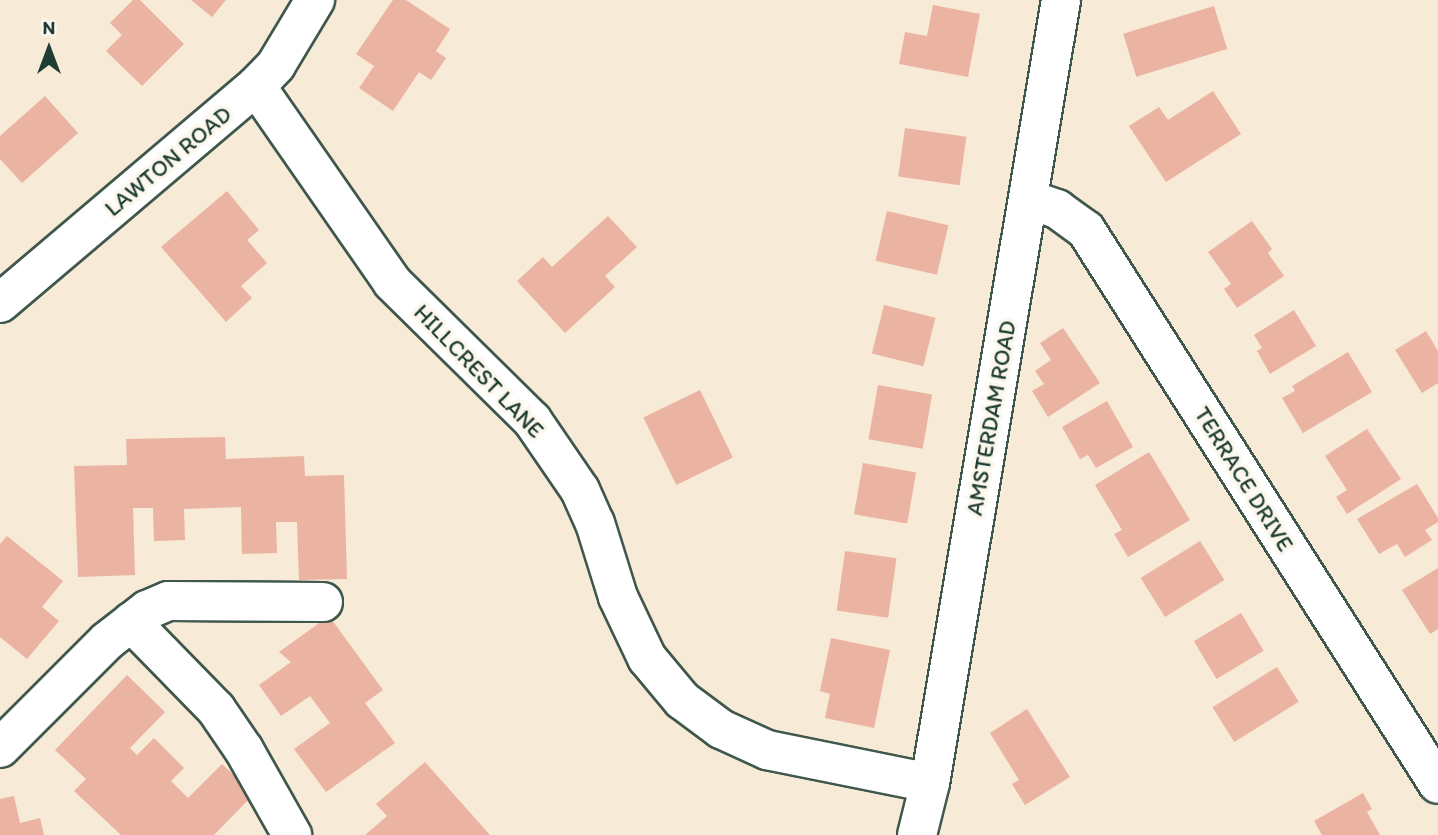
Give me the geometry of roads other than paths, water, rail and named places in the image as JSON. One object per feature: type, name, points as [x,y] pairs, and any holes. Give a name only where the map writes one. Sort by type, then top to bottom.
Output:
[{"type":"street","name":"LAWTON ROAD","points":[[0,303],[256,86],[276,65],[315,0]]},
{"type":"street","name":"AMSTERDAM ROAD","points":[[917,835],[930,783],[1061,0]]},
{"type":"street","name":"HILLCREST LANE","points":[[256,86],[392,282],[532,420],[573,480],[595,523],[618,597],[647,658],[682,701],[722,729],[767,750],[930,783]]},
{"type":"street","name":"TERRACE DRIVE","points":[[1028,199],[1057,209],[1086,230],[1438,783]]},
{"type":"street","points":[[0,748],[107,641],[146,610],[168,601],[323,602]]},
{"type":"street","points":[[131,622],[216,709],[244,750],[292,835]]}]
